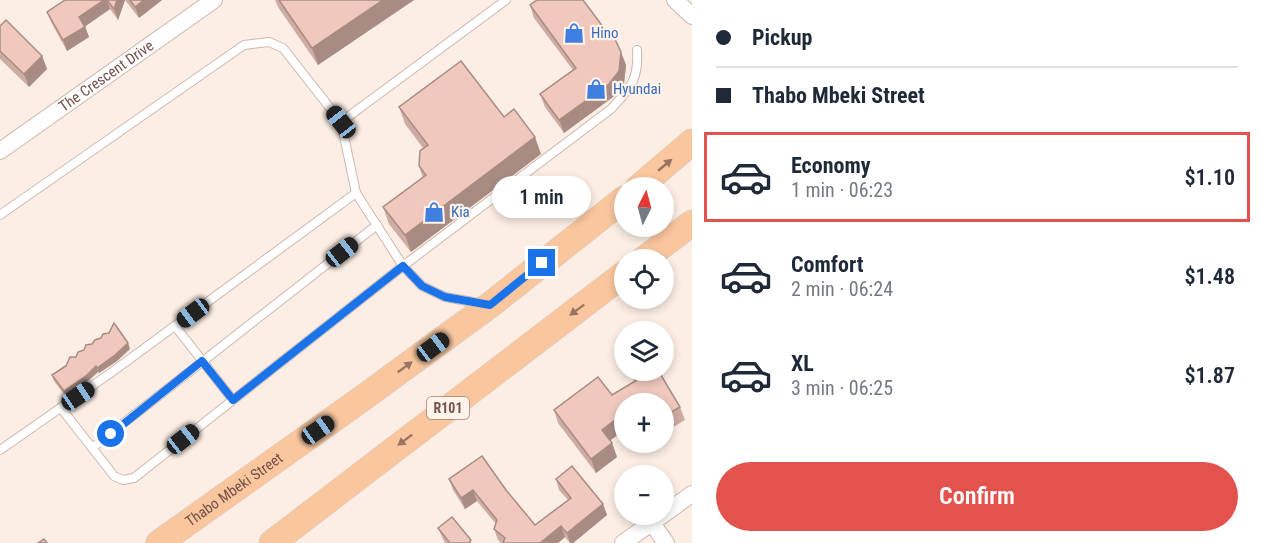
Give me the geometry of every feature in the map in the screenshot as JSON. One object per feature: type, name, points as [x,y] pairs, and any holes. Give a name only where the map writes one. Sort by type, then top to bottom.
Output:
[{"type":"main road","points":[[651,177],[692,142]]},
{"type":"main road","name":"Thabo Mbeki Street","points":[[159,543],[490,305],[614,207]]},
{"type":"main road","points":[[658,249],[692,223]]},
{"type":"main road","name":"R101","points":[[272,543],[614,282]]},
{"type":"street","name":"The Crescent Drive","points":[[0,151],[214,0]]},
{"type":"street","points":[[675,0],[692,16]]},
{"type":"street","points":[[674,507],[692,494]]},
{"type":"street","points":[[623,543],[649,525]]},
{"type":"street","points":[[653,525],[666,543]]},
{"type":"lane","points":[[341,122],[506,0]]},
{"type":"lane","points":[[0,215],[244,45],[269,42],[283,48],[341,122],[356,193],[403,266],[422,286],[445,297],[490,305]]},
{"type":"lane","points":[[61,408],[114,476],[123,480],[134,478],[403,266],[611,109],[631,87],[636,74],[637,50]]},
{"type":"lane","points":[[0,450],[175,326],[356,193]]},
{"type":"lane","points":[[92,448],[377,225]]},
{"type":"lane","points":[[175,326],[233,400]]},
{"type":"building","points":[[65,0],[104,0],[79,17],[85,27],[63,40],[47,12]]},
{"type":"building","points":[[107,0],[117,0],[114,9]]},
{"type":"building","points":[[130,0],[144,0],[135,7]]},
{"type":"building","points":[[279,0],[383,0],[312,48]]},
{"type":"building","points":[[537,0],[583,0],[609,35],[612,33],[621,52],[619,71],[609,84],[559,120],[540,94],[576,68],[530,5]]},
{"type":"building","points":[[6,20],[42,56],[24,74],[0,51],[0,26]]},
{"type":"building","points":[[461,61],[504,117],[514,109],[535,137],[405,235],[383,207],[426,175],[419,166],[420,151],[428,145],[399,107]]},
{"type":"building","points":[[114,323],[128,343],[64,391],[52,375],[66,366],[70,357],[76,357],[86,345],[92,344],[103,334],[109,333]]},
{"type":"building","points":[[598,377],[612,395],[614,394],[614,421],[602,430],[612,443],[591,459],[554,410]]},
{"type":"building","points":[[635,381],[665,381],[672,393],[615,393]]},
{"type":"building","points":[[674,397],[680,407],[674,411]]},
{"type":"building","points":[[482,456],[535,525],[571,498],[556,479],[572,466],[603,504],[567,533],[561,526],[540,543],[503,543],[505,538],[494,529],[497,520],[473,490],[461,498],[449,479]]},
{"type":"building","points":[[452,517],[471,540],[469,543],[450,543],[438,528]]},
{"type":"place","name":"Hino","points":[[574,33]]},
{"type":"place","name":"Hyundai","points":[[596,89]]},
{"type":"place","name":"Kia","points":[[434,212]]},
{"type":"route","points":[[111,434],[202,361],[233,400],[403,266],[422,286],[445,297],[490,305],[542,263]]}]
